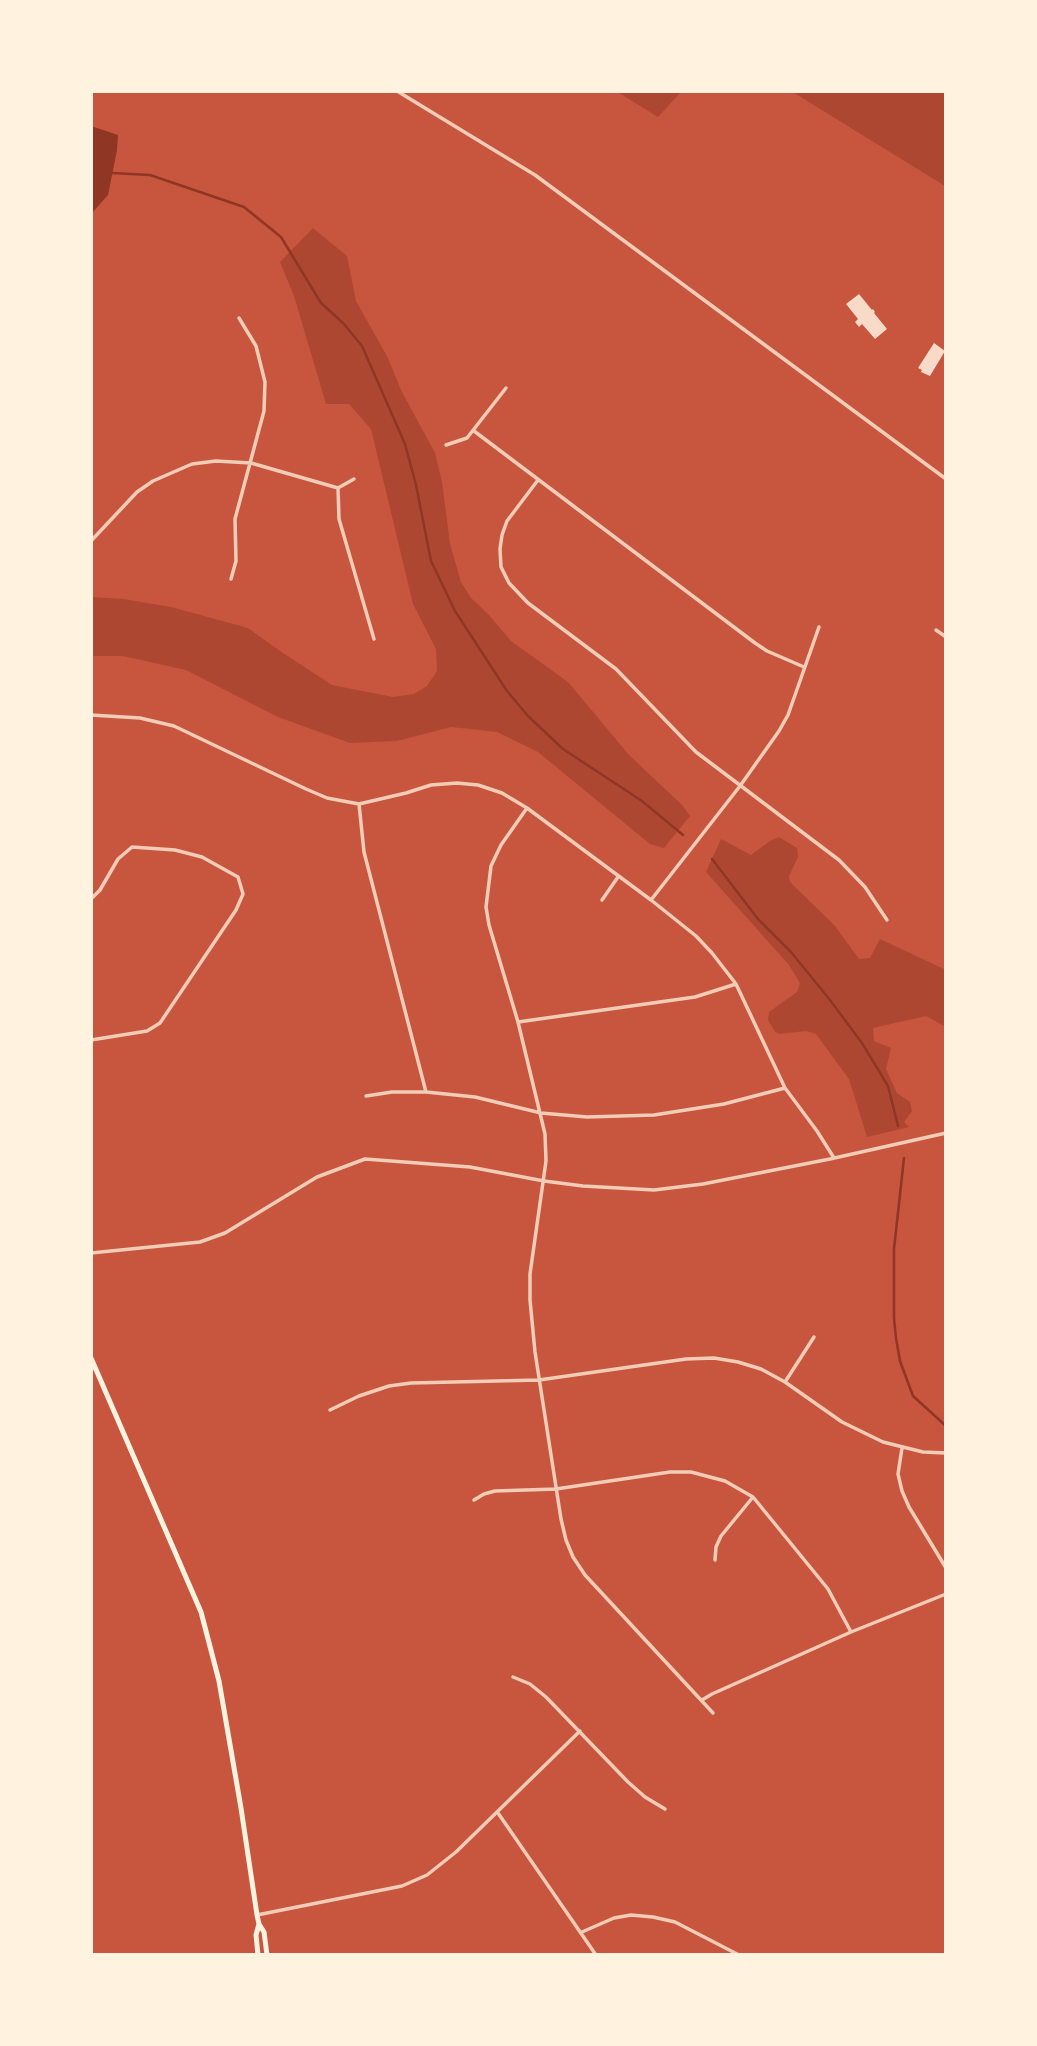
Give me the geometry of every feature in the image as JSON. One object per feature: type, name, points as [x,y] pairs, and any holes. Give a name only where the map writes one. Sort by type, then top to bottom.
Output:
[{"type":"main road","points":[[91,1358],[201,1612],[219,1681],[257,1915],[264,1932],[267,1955]]},
{"type":"main road","points":[[258,1955],[256,1935],[259,1924]]},
{"type":"street","points":[[397,91],[535,175],[946,479]]},
{"type":"street","points":[[232,579],[236,561],[235,519],[264,411],[265,382],[256,346],[239,318]]},
{"type":"street","points":[[446,445],[467,438],[506,388]]},
{"type":"street","points":[[474,431],[755,643],[804,667]]},
{"type":"street","points":[[91,541],[137,492],[153,481],[192,464],[216,461],[251,463],[338,488],[354,479]]},
{"type":"street","points":[[538,480],[507,521],[502,535],[501,568],[509,583],[528,603],[616,669],[696,752],[839,860],[865,887],[887,920]]},
{"type":"street","points":[[338,488],[339,519],[374,639]]},
{"type":"street","points":[[651,900],[740,786],[779,731],[788,715],[819,627]]},
{"type":"street","points":[[936,630],[946,637]]},
{"type":"street","points":[[91,715],[140,718],[174,726],[306,789],[359,804],[431,785],[478,785],[502,793],[527,808],[651,900],[696,936],[712,953],[736,984],[785,1088],[834,1158]]},
{"type":"street","points":[[359,804],[364,852],[426,1092]]},
{"type":"street","points":[[527,808],[491,866],[486,907],[541,1112],[547,1153],[530,1274],[530,1300],[539,1380],[566,1540],[585,1576],[713,1713]]},
{"type":"street","points":[[91,899],[100,890],[118,859],[132,847],[175,850],[202,857],[238,877],[243,894],[236,910],[160,1023],[147,1031],[91,1040]]},
{"type":"street","points":[[602,900],[618,877]]},
{"type":"street","points":[[518,1022],[695,998],[736,984]]},
{"type":"street","points":[[366,1096],[392,1092],[426,1092],[475,1097],[541,1112],[587,1117],[654,1115],[724,1104],[785,1088]]},
{"type":"street","points":[[91,1253],[200,1242],[225,1233],[317,1177],[365,1159],[470,1167],[583,1186],[654,1190],[702,1184],[946,1133]]},
{"type":"street","points":[[785,1382],[814,1337]]},
{"type":"street","points":[[330,1410],[359,1396],[411,1382],[539,1380],[686,1359],[714,1358],[761,1369],[785,1382],[842,1422],[883,1442],[923,1452],[946,1452]]},
{"type":"street","points":[[902,1448],[898,1474],[902,1491],[946,1568]]},
{"type":"street","points":[[474,1500],[495,1492],[556,1489],[670,1472],[691,1472],[725,1481],[753,1497],[828,1589],[851,1632]]},
{"type":"street","points":[[715,1560],[716,1547],[721,1536],[753,1497]]},
{"type":"street","points":[[702,1700],[712,1693],[851,1632],[946,1594]]},
{"type":"street","points":[[513,1677],[530,1684],[580,1731],[628,1782],[665,1809]]},
{"type":"street","points":[[257,1915],[402,1886],[427,1875],[456,1852],[580,1731]]},
{"type":"street","points":[[498,1812],[596,1955]]},
{"type":"street","points":[[581,1933],[614,1918],[631,1915],[653,1917],[675,1922],[739,1955]]},
{"type":"shaded area","points":[[616,91],[682,91],[658,117]]},
{"type":"shaded area","points":[[791,91],[946,91],[946,187],[945,186]]},
{"type":"shaded area","points":[[91,126],[118,135],[108,195],[91,214]]},
{"type":"shaded area","points":[[313,228],[347,256],[356,301],[388,358],[401,390],[435,453],[442,482],[450,544],[461,582],[471,598],[511,641],[568,682],[629,755],[682,805],[690,816],[664,848],[650,844],[538,752],[497,732],[451,727],[397,741],[350,743],[278,717],[186,670],[123,656],[91,656],[91,597],[124,599],[171,607],[248,628],[332,685],[393,697],[414,694],[427,686],[437,671],[436,649],[413,604],[371,429],[349,404],[326,404],[294,296],[280,262]]},
{"type":"shaded area","points":[[779,837],[797,848],[798,857],[789,876],[790,882],[835,926],[859,959],[870,958],[880,939],[946,970],[946,1027],[926,1016],[873,1028],[874,1041],[891,1048],[886,1069],[897,1093],[910,1102],[912,1111],[904,1122],[909,1127],[867,1137],[849,1079],[816,1034],[806,1031],[779,1034],[768,1020],[769,1012],[797,992],[800,983],[789,965],[706,872],[721,839],[751,855]]},
{"type":"building","points":[[859,294],[887,329],[875,339],[862,324],[859,327],[855,322],[858,319],[846,304]]},
{"type":"building","points":[[934,343],[945,351],[930,376],[918,368]]},
{"type":"waterway","points":[[112,173],[150,175],[244,207],[281,237],[321,303],[343,323],[362,346],[405,444],[431,561],[455,611],[507,691],[528,716],[563,749],[642,801],[683,835]]},
{"type":"waterway","points":[[712,859],[758,919],[791,952],[862,1043],[888,1086],[898,1126]]},
{"type":"waterway","points":[[904,1158],[894,1249],[896,1338],[900,1361],[913,1396],[946,1426]]}]
